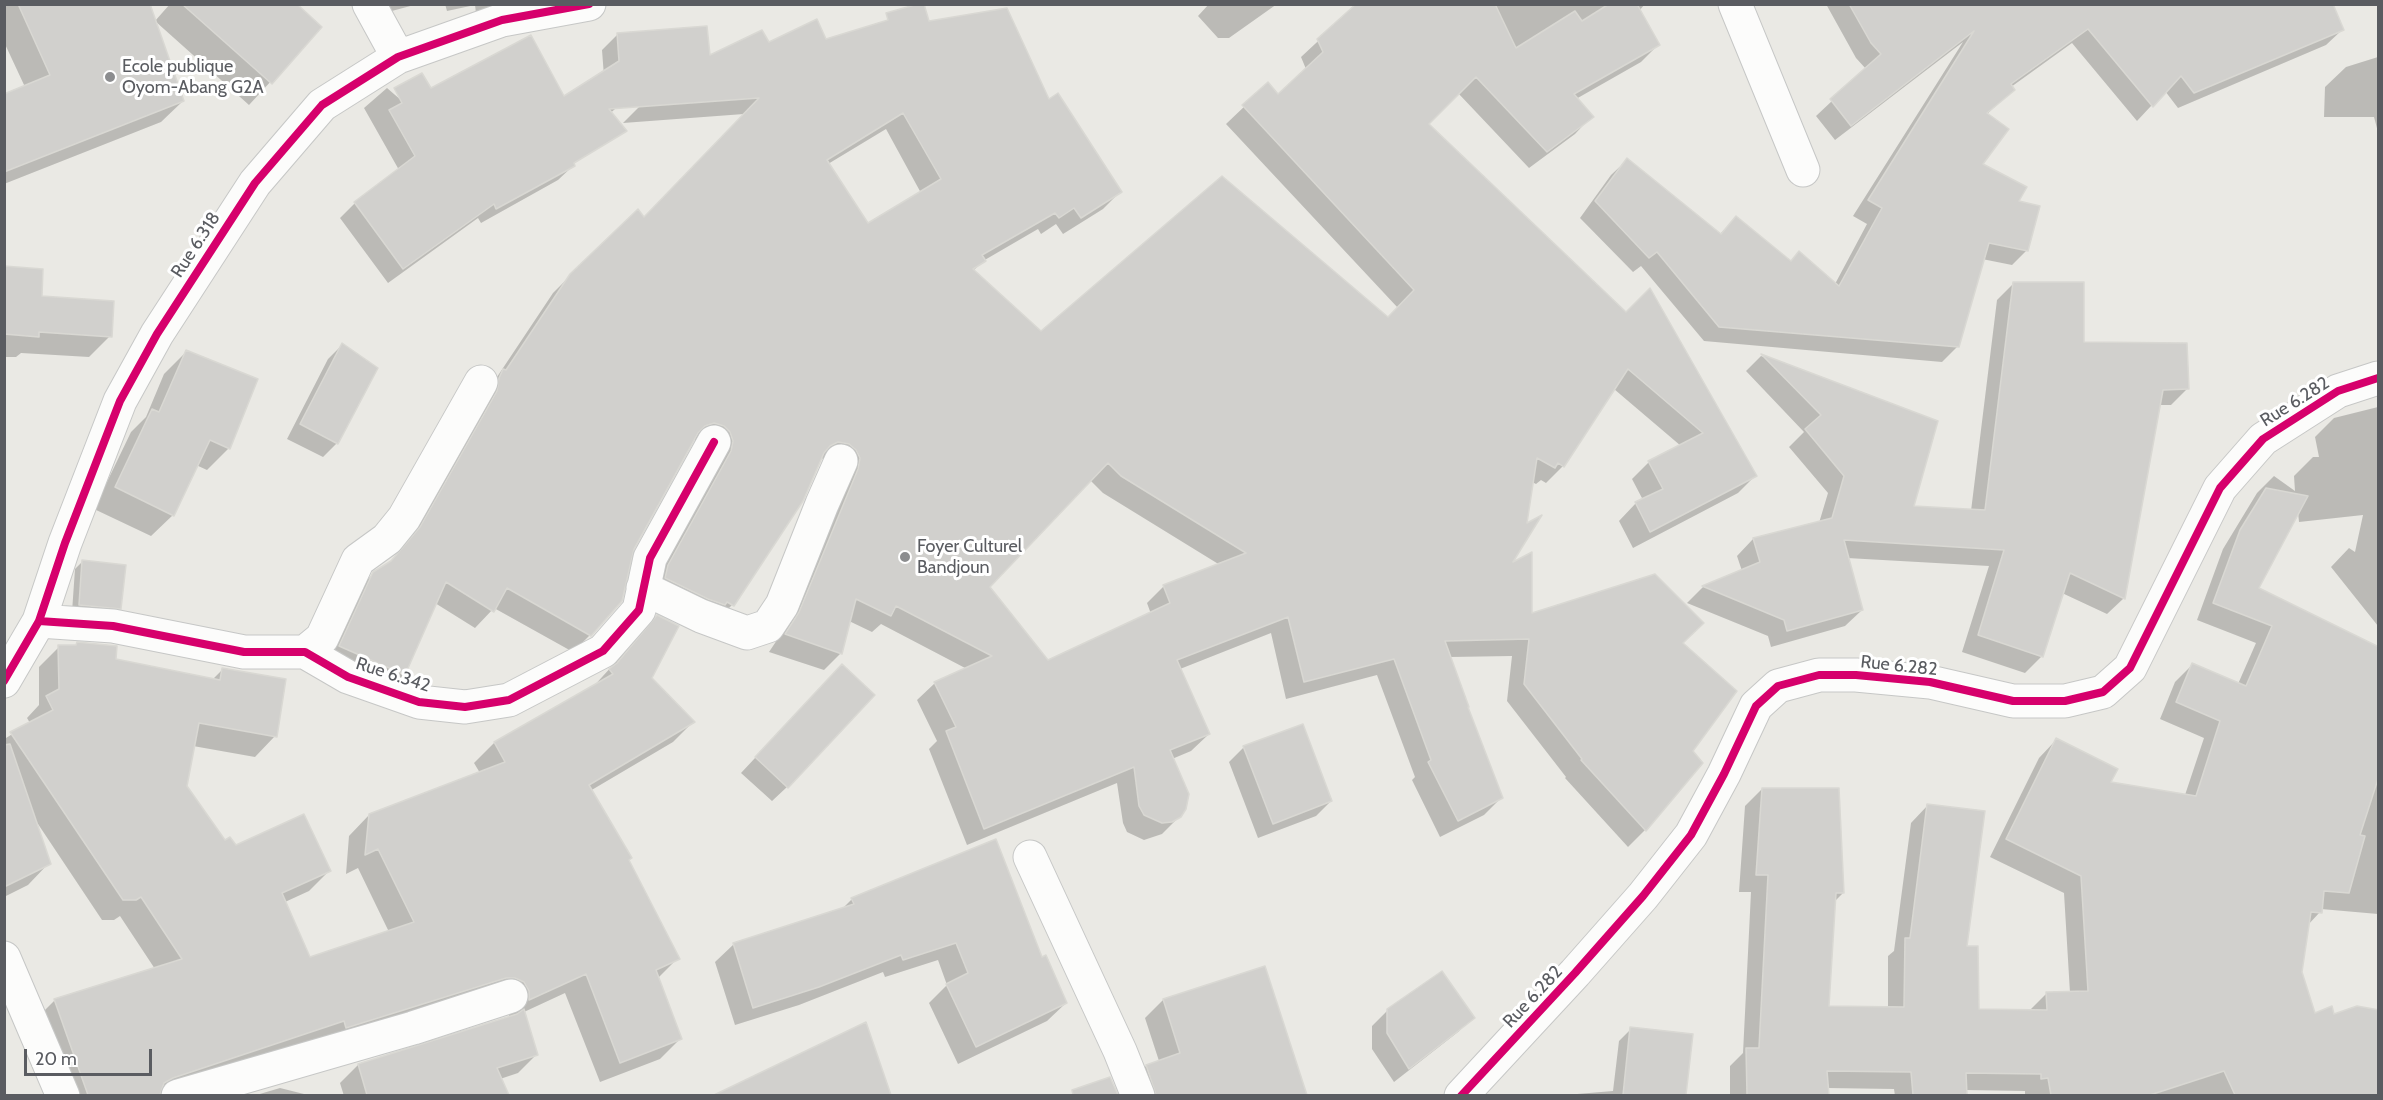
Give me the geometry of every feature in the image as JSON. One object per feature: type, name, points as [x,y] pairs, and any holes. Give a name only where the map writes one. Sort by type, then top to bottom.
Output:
[{"type":"street","points":[[369,4],[398,57]]},
{"type":"street","name":"Rue 6.318","points":[[4,681],[39,621],[65,543],[120,400],[157,334],[255,183],[322,105],[398,57],[502,20],[589,4]]},
{"type":"street","points":[[1735,4],[1803,170]]},
{"type":"street","name":"Rue 6.282","points":[[1461,1095],[1575,973],[1643,896],[1691,835],[1724,774],[1756,706],[1778,686],[1819,675],[1856,675],[1929,682],[2013,701],[2066,701],[2103,692],[2130,668],[2220,488],[2263,439],[2338,391],[2379,378]]},
{"type":"street","points":[[39,621],[113,626],[244,652],[305,652],[322,638],[358,560],[387,539],[404,518],[481,382]]},
{"type":"street","name":"Rue 6.342","points":[[305,652],[348,678],[419,702],[465,707],[509,700],[603,651],[639,610],[650,558],[714,442]]},
{"type":"street","points":[[643,588],[700,616],[747,633],[768,626],[782,605],[841,461]]},
{"type":"street","points":[[1030,857],[1138,1095]]},
{"type":"street","points":[[4,958],[63,1095]]},
{"type":"street","points":[[178,1095],[413,1028],[511,996]]},
{"type":"building","name":"Ecole publique Oyom-Abang G2A","points":[[18,4],[150,4],[184,101],[4,172],[4,94],[50,75]]},
{"type":"building","points":[[182,4],[297,4],[322,27],[272,84]]},
{"type":"building","points":[[924,4],[929,21],[1007,8],[1049,99],[1058,93],[1122,192],[1081,218],[1074,208],[1059,218],[1055,213],[982,255],[986,261],[973,269],[1041,331],[1222,176],[1388,317],[1414,290],[1242,105],[1268,82],[1278,94],[1323,52],[1317,39],[1356,4],[1495,4],[1516,48],[1575,11],[1582,21],[1609,4],[1637,4],[1660,45],[1574,94],[1594,117],[1547,152],[1476,77],[1429,124],[1626,312],[1650,288],[1757,476],[1650,532],[1635,502],[1663,489],[1648,461],[1703,433],[1628,369],[1564,467],[1558,463],[1555,468],[1537,458],[1527,523],[1542,515],[1513,562],[1532,552],[1532,613],[1655,574],[1704,623],[1683,643],[1737,691],[1693,751],[1703,763],[1646,831],[1581,760],[1524,684],[1529,639],[1445,641],[1503,798],[1458,821],[1428,762],[1431,760],[1394,659],[1304,682],[1288,617],[1177,660],[1210,734],[1170,750],[1189,794],[1186,809],[1181,817],[1172,822],[1162,823],[1144,815],[1139,806],[1134,767],[984,829],[946,731],[956,727],[934,682],[992,656],[896,606],[891,616],[856,599],[842,654],[785,634],[799,612],[858,469],[860,458],[849,444],[838,442],[824,453],[803,501],[734,606],[727,602],[725,605],[708,599],[665,578],[668,565],[731,451],[733,441],[730,432],[724,426],[714,423],[705,426],[698,433],[634,549],[622,601],[591,636],[507,588],[494,612],[446,582],[405,675],[339,646],[373,572],[391,561],[420,527],[497,391],[503,369],[506,370],[570,274],[638,209],[644,217],[759,98],[609,109],[627,131],[574,163],[575,166],[496,209],[494,204],[403,269],[354,202],[415,156],[389,110],[402,103],[394,88],[422,73],[431,88],[531,35],[564,96],[619,61],[617,33],[707,26],[710,55],[762,30],[769,42],[817,19],[826,39],[888,20],[886,13]],"holes":[[[903,113],[941,179],[868,223],[827,160]],[[1108,463],[1121,476],[1246,553],[1163,585],[1170,603],[1048,660],[990,587]]]},
{"type":"building","points":[[1849,4],[2333,4],[2344,30],[2194,93],[2181,76],[2153,107],[2088,29],[2011,84],[2015,90],[1987,113],[2009,129],[1983,164],[2027,187],[2019,201],[2040,206],[2028,251],[1989,243],[1959,347],[1719,327],[1657,252],[1649,258],[1595,201],[1627,158],[1721,234],[1736,216],[1791,261],[1799,251],[1839,286],[1882,208],[1868,200],[1974,31],[1851,126],[1830,99],[1881,54],[1871,43]]},
{"type":"building","points":[[4,266],[43,269],[42,296],[114,301],[112,337],[39,332],[39,337],[4,334]]},
{"type":"building","points":[[2013,282],[2084,282],[2084,342],[2187,343],[2189,389],[2163,390],[2125,599],[2070,573],[2043,657],[1978,635],[2004,550],[1844,540],[1863,610],[1787,631],[1784,620],[1702,586],[1760,562],[1753,538],[1832,518],[1844,476],[1805,429],[1821,415],[1761,354],[1938,421],[1914,506],[1985,510]]},
{"type":"building","points":[[342,343],[378,368],[338,444],[300,424]]},
{"type":"building","points":[[186,350],[258,379],[230,449],[210,440],[174,516],[115,487],[152,409],[159,412]]},
{"type":"building","points":[[2266,488],[2308,496],[2259,588],[2379,647],[2379,776],[2360,835],[2365,836],[2349,893],[2324,891],[2322,913],[2311,912],[2302,972],[2315,1013],[2332,1006],[2334,1014],[2357,1006],[2379,1010],[2379,1095],[2235,1095],[2224,1071],[2150,1095],[2051,1095],[2048,1078],[2041,1079],[2041,1074],[1966,1073],[1967,1095],[1913,1095],[1911,1072],[1827,1071],[1829,1095],[1747,1095],[1746,1048],[1759,1048],[1768,875],[1756,875],[1762,788],[1839,788],[1844,893],[1836,893],[1829,1006],[1904,1007],[1905,938],[1910,938],[1927,804],[1985,811],[1967,946],[1978,946],[1979,1009],[2047,1010],[2046,992],[2088,991],[2081,876],[2006,839],[2056,738],[2118,769],[2111,782],[2196,796],[2220,721],[2176,702],[2192,663],[2246,686],[2272,626],[2213,603],[2240,530]]},
{"type":"building","points":[[82,560],[126,565],[121,609],[79,605]]},
{"type":"building","points":[[657,615],[679,626],[652,678],[695,722],[589,785],[632,858],[629,860],[680,959],[656,970],[682,1039],[620,1063],[586,974],[529,1000],[529,991],[524,982],[515,978],[506,978],[346,1028],[344,1021],[173,1078],[164,1083],[160,1095],[88,1095],[54,999],[182,959],[141,897],[136,900],[123,900],[10,732],[53,710],[46,696],[59,689],[58,645],[76,645],[77,642],[117,646],[116,659],[220,680],[222,668],[286,679],[277,737],[199,723],[187,786],[225,840],[230,837],[236,845],[304,814],[331,871],[282,893],[310,957],[414,922],[378,849],[365,855],[369,814],[505,762],[494,742],[613,674],[609,669],[617,663]]},
{"type":"building","points":[[842,664],[875,695],[788,788],[755,757]]},
{"type":"building","points":[[1303,724],[1332,801],[1273,824],[1243,746]]},
{"type":"building","points":[[10,744],[51,864],[4,887],[4,745]]},
{"type":"building","points":[[996,839],[1042,957],[1046,955],[1067,1003],[976,1047],[946,984],[968,973],[956,943],[903,960],[901,955],[819,987],[753,1008],[733,943],[854,904],[851,898]]},
{"type":"building","points":[[1265,966],[1307,1095],[1156,1095],[1146,1065],[1180,1053],[1163,999]]},
{"type":"building","points":[[1442,971],[1475,1018],[1409,1069],[1387,1033],[1387,1009]]},
{"type":"building","points":[[524,1009],[538,1055],[497,1068],[509,1095],[367,1095],[358,1064],[517,1014]]},
{"type":"building","points":[[866,1022],[891,1095],[714,1095]]},
{"type":"building","points":[[1630,1027],[1693,1034],[1686,1095],[1623,1095]]},
{"type":"building","points":[[1110,1077],[1118,1095],[1073,1095],[1072,1090]]},
{"type":"cycle path","points":[[4,681],[39,621],[65,543],[120,401],[157,334],[255,183],[322,105],[398,57],[502,20],[589,4]]},
{"type":"cycle path","points":[[1461,1096],[1643,896],[1691,835],[1724,774],[1756,706],[1778,686],[1819,675],[1856,675],[1930,682],[2013,701],[2065,701],[2103,692],[2130,668],[2220,488],[2263,439],[2338,391],[2378,378]]},
{"type":"cycle path","points":[[39,621],[113,626],[244,652],[305,652],[348,677],[419,702],[465,707],[509,700],[603,651],[639,610],[650,558],[714,442]]},
{"type":"place","name":"Ecole publique Oyom-Abang G2A","points":[[110,77]]},
{"type":"place","name":"Foyer Culturel Bandjoun","points":[[905,557]]}]
